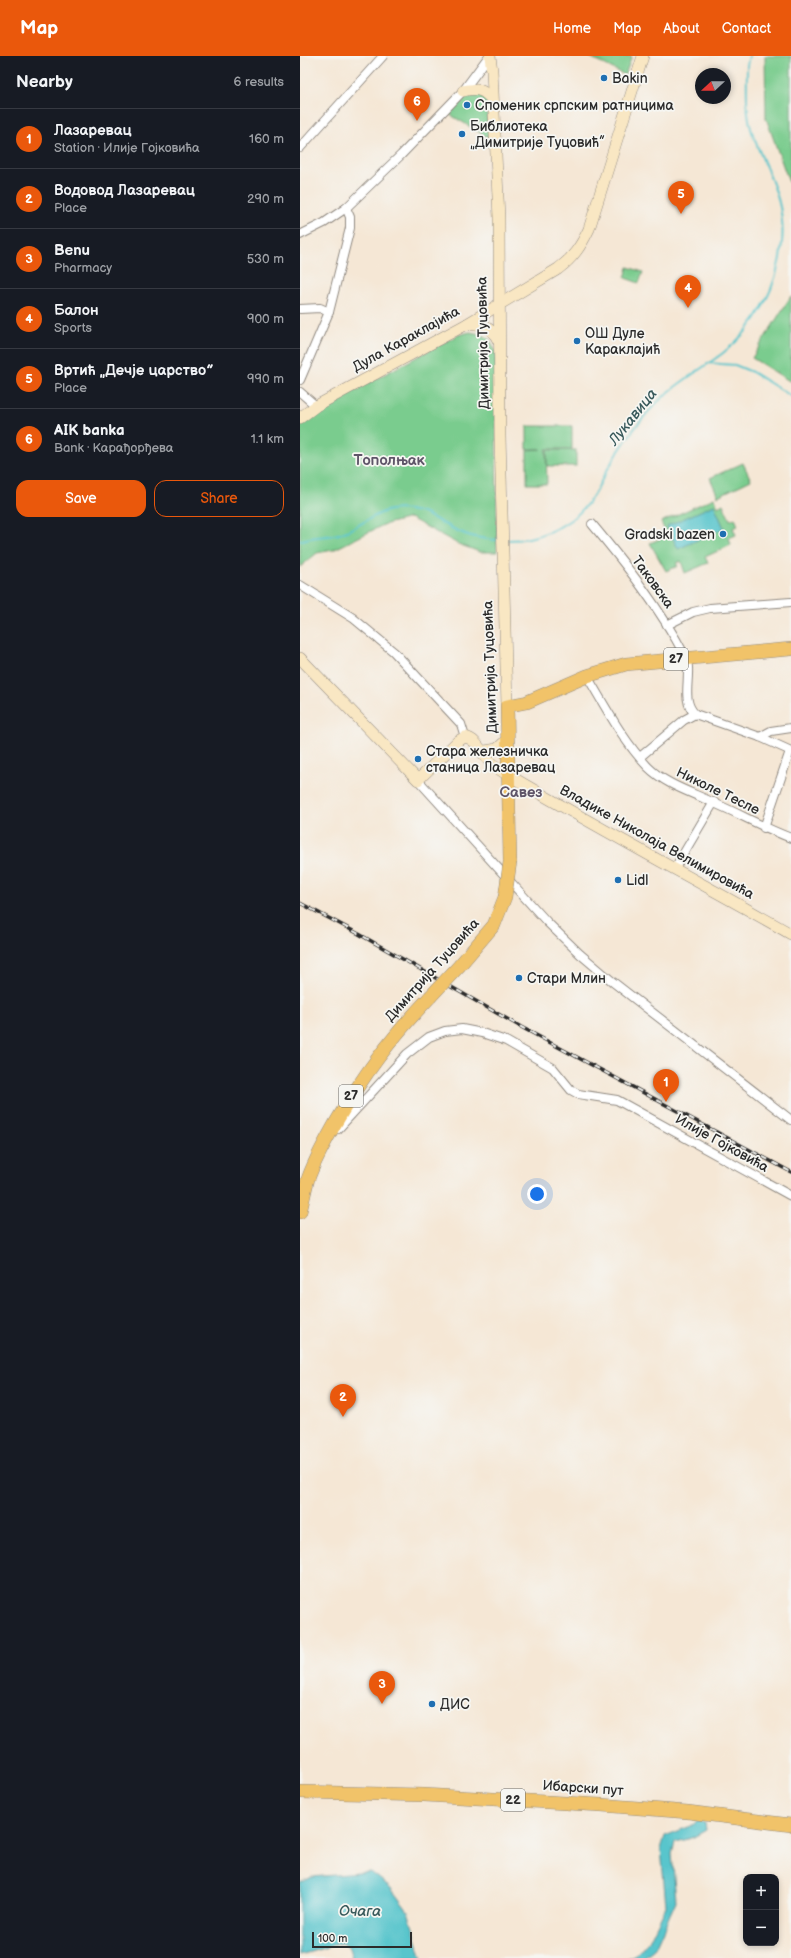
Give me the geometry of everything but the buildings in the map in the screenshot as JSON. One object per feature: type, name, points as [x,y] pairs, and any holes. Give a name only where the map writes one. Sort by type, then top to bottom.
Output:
[{"type":"main road","name":"27","points":[[507,706],[527,702],[587,676],[626,664],[791,649]]},
{"type":"main road","name":"Димитрија Туцовића","points":[[300,1212],[304,1178],[350,1098],[373,1062],[401,1027],[460,965],[494,925],[505,897],[510,862],[507,706]]},
{"type":"main road","name":"Ибарски пут","points":[[300,1791],[424,1795],[601,1805],[716,1815],[791,1825]]},
{"type":"street","points":[[300,148],[383,56]]},
{"type":"street","points":[[300,235],[324,223],[346,208],[402,155],[463,91],[489,56]]},
{"type":"street","name":"Димитрија Туцовића","points":[[489,56],[493,101],[498,218],[502,523],[507,706]]},
{"type":"street","name":"Дула Караклајића","points":[[300,418],[316,406],[467,324],[498,303],[558,269],[571,258],[578,249],[594,212],[643,56]]},
{"type":"street","points":[[463,91],[479,89],[488,95],[493,101]]},
{"type":"street","points":[[300,380],[329,312],[350,228],[350,217],[346,208]]},
{"type":"street","points":[[300,309],[320,308],[329,312]]},
{"type":"street","points":[[467,324],[477,323],[486,326],[494,333],[499,342]]},
{"type":"street","points":[[300,392],[316,406]]},
{"type":"street","name":"Таковска","points":[[592,524],[652,599],[687,658]]},
{"type":"street","points":[[300,585],[353,618],[394,652],[461,724],[465,736],[471,739],[498,761],[509,776]]},
{"type":"street","points":[[667,625],[693,612],[710,608],[791,602]]},
{"type":"street","points":[[300,658],[418,780],[548,922],[580,954],[619,987],[791,1120]]},
{"type":"street","points":[[687,658],[688,704],[695,714],[760,737],[791,751],[764,828]]},
{"type":"street","name":"Николе Тесле","points":[[587,676],[620,730],[640,757],[652,770],[670,783],[685,791],[714,802],[764,828],[791,838]]},
{"type":"street","points":[[640,757],[684,720],[695,714]]},
{"type":"street","points":[[760,737],[771,731],[791,728]]},
{"type":"street","points":[[771,731],[768,737],[771,742]]},
{"type":"street","points":[[418,780],[465,736]]},
{"type":"street","points":[[483,750],[497,749],[508,739]]},
{"type":"street","name":"Владике Николаја Велимировића","points":[[509,776],[791,934]]},
{"type":"street","points":[[675,868],[714,802]]},
{"type":"street","name":"Илије Гојковића","points":[[326,1140],[407,1054],[429,1037],[445,1031],[462,1029],[482,1033],[506,1041],[553,1068],[571,1090],[578,1094],[617,1100],[791,1196]]},
{"type":"green space","points":[[588,56],[632,56],[625,75]]},
{"type":"green space","points":[[765,56],[791,56],[791,188],[766,118]]},
{"type":"green space","points":[[480,93],[487,102],[489,138],[449,114],[466,95]]},
{"type":"green space","points":[[628,267],[643,272],[639,283],[625,278]]},
{"type":"green space","points":[[791,296],[791,382],[752,358]]},
{"type":"green space","points":[[470,332],[480,334],[490,340],[496,353],[497,552],[480,552],[458,544],[410,518],[383,525],[333,550],[317,553],[300,567],[300,424],[310,414],[458,335]]},
{"type":"green space","points":[[527,426],[572,426],[572,449],[546,449],[547,484],[527,484],[527,450],[541,449],[527,449]]},
{"type":"green space","points":[[547,450],[576,450],[576,466],[547,466]]},
{"type":"green space","name":"Gradski bazen","points":[[743,463],[751,480],[718,496],[710,478]]},
{"type":"green space","name":"Gradski bazen","points":[[714,498],[718,507],[723,504],[730,520],[735,518],[738,526],[733,528],[736,535],[729,538],[731,545],[705,557],[708,563],[685,573],[681,561],[676,563],[678,566],[666,571],[650,543],[662,538],[660,533],[665,531],[661,522]]},
{"type":"water","points":[[714,505],[724,528],[678,549],[667,526]]},
{"type":"water","points":[[698,1821],[705,1823],[706,1830],[692,1838],[675,1842],[672,1854],[676,1901],[655,1948],[643,1958],[628,1958],[637,1953],[649,1941],[666,1906],[661,1849],[665,1836],[691,1826]]},
{"type":"water","name":"Очага","points":[[371,1872],[390,1887],[408,1911],[422,1958],[352,1958],[349,1948],[341,1943],[300,1955],[300,1883],[312,1877]]},
{"type":"waterway","name":"Лукавица","points":[[505,540],[516,540],[539,535],[571,520],[592,497],[626,441],[648,412],[666,394],[735,343],[756,318],[764,305],[771,290],[780,259],[782,227],[781,213],[774,187],[750,127],[747,100],[747,65],[749,56]]},
{"type":"waterway","points":[[707,363],[735,365],[752,372],[791,396]]},
{"type":"waterway","name":"Лукавица","points":[[300,541],[342,533],[379,514],[397,509],[425,514],[470,536],[499,540]]},
{"type":"railway","points":[[300,903],[359,934],[521,1027],[791,1172]]},
{"type":"place","name":"Bakin","points":[[604,78]]},
{"type":"place","name":"Споменик српским ратницима","points":[[467,105]]},
{"type":"place","name":"AIK banka","points":[[417,121]]},
{"type":"place","name":"Библиотека „Димитрије Туцовић”","points":[[462,134]]},
{"type":"place","name":"Вртић „Дечје царство”","points":[[681,214]]},
{"type":"place","name":"Балон","points":[[688,308]]},
{"type":"place","name":"ОШ Дуле Караклајић","points":[[577,341]]},
{"type":"place","name":"Gradski bazen","points":[[723,534]]},
{"type":"place","name":"Стара железничка станица Лазаревац","points":[[418,759]]},
{"type":"place","name":"Lidl","points":[[618,880]]},
{"type":"place","name":"Стари Млин","points":[[519,978]]},
{"type":"place","name":"Лазаревац","points":[[666,1102]]},
{"type":"place","name":"Водовод Лазаревац","points":[[343,1417]]},
{"type":"place","name":"Benu","points":[[382,1704]]},
{"type":"place","name":"ДИС","points":[[432,1704]]},
{"type":"district","name":"Тополњак","points":[[389,460]]},
{"type":"district","name":"Савез","points":[[521,792]]}]
